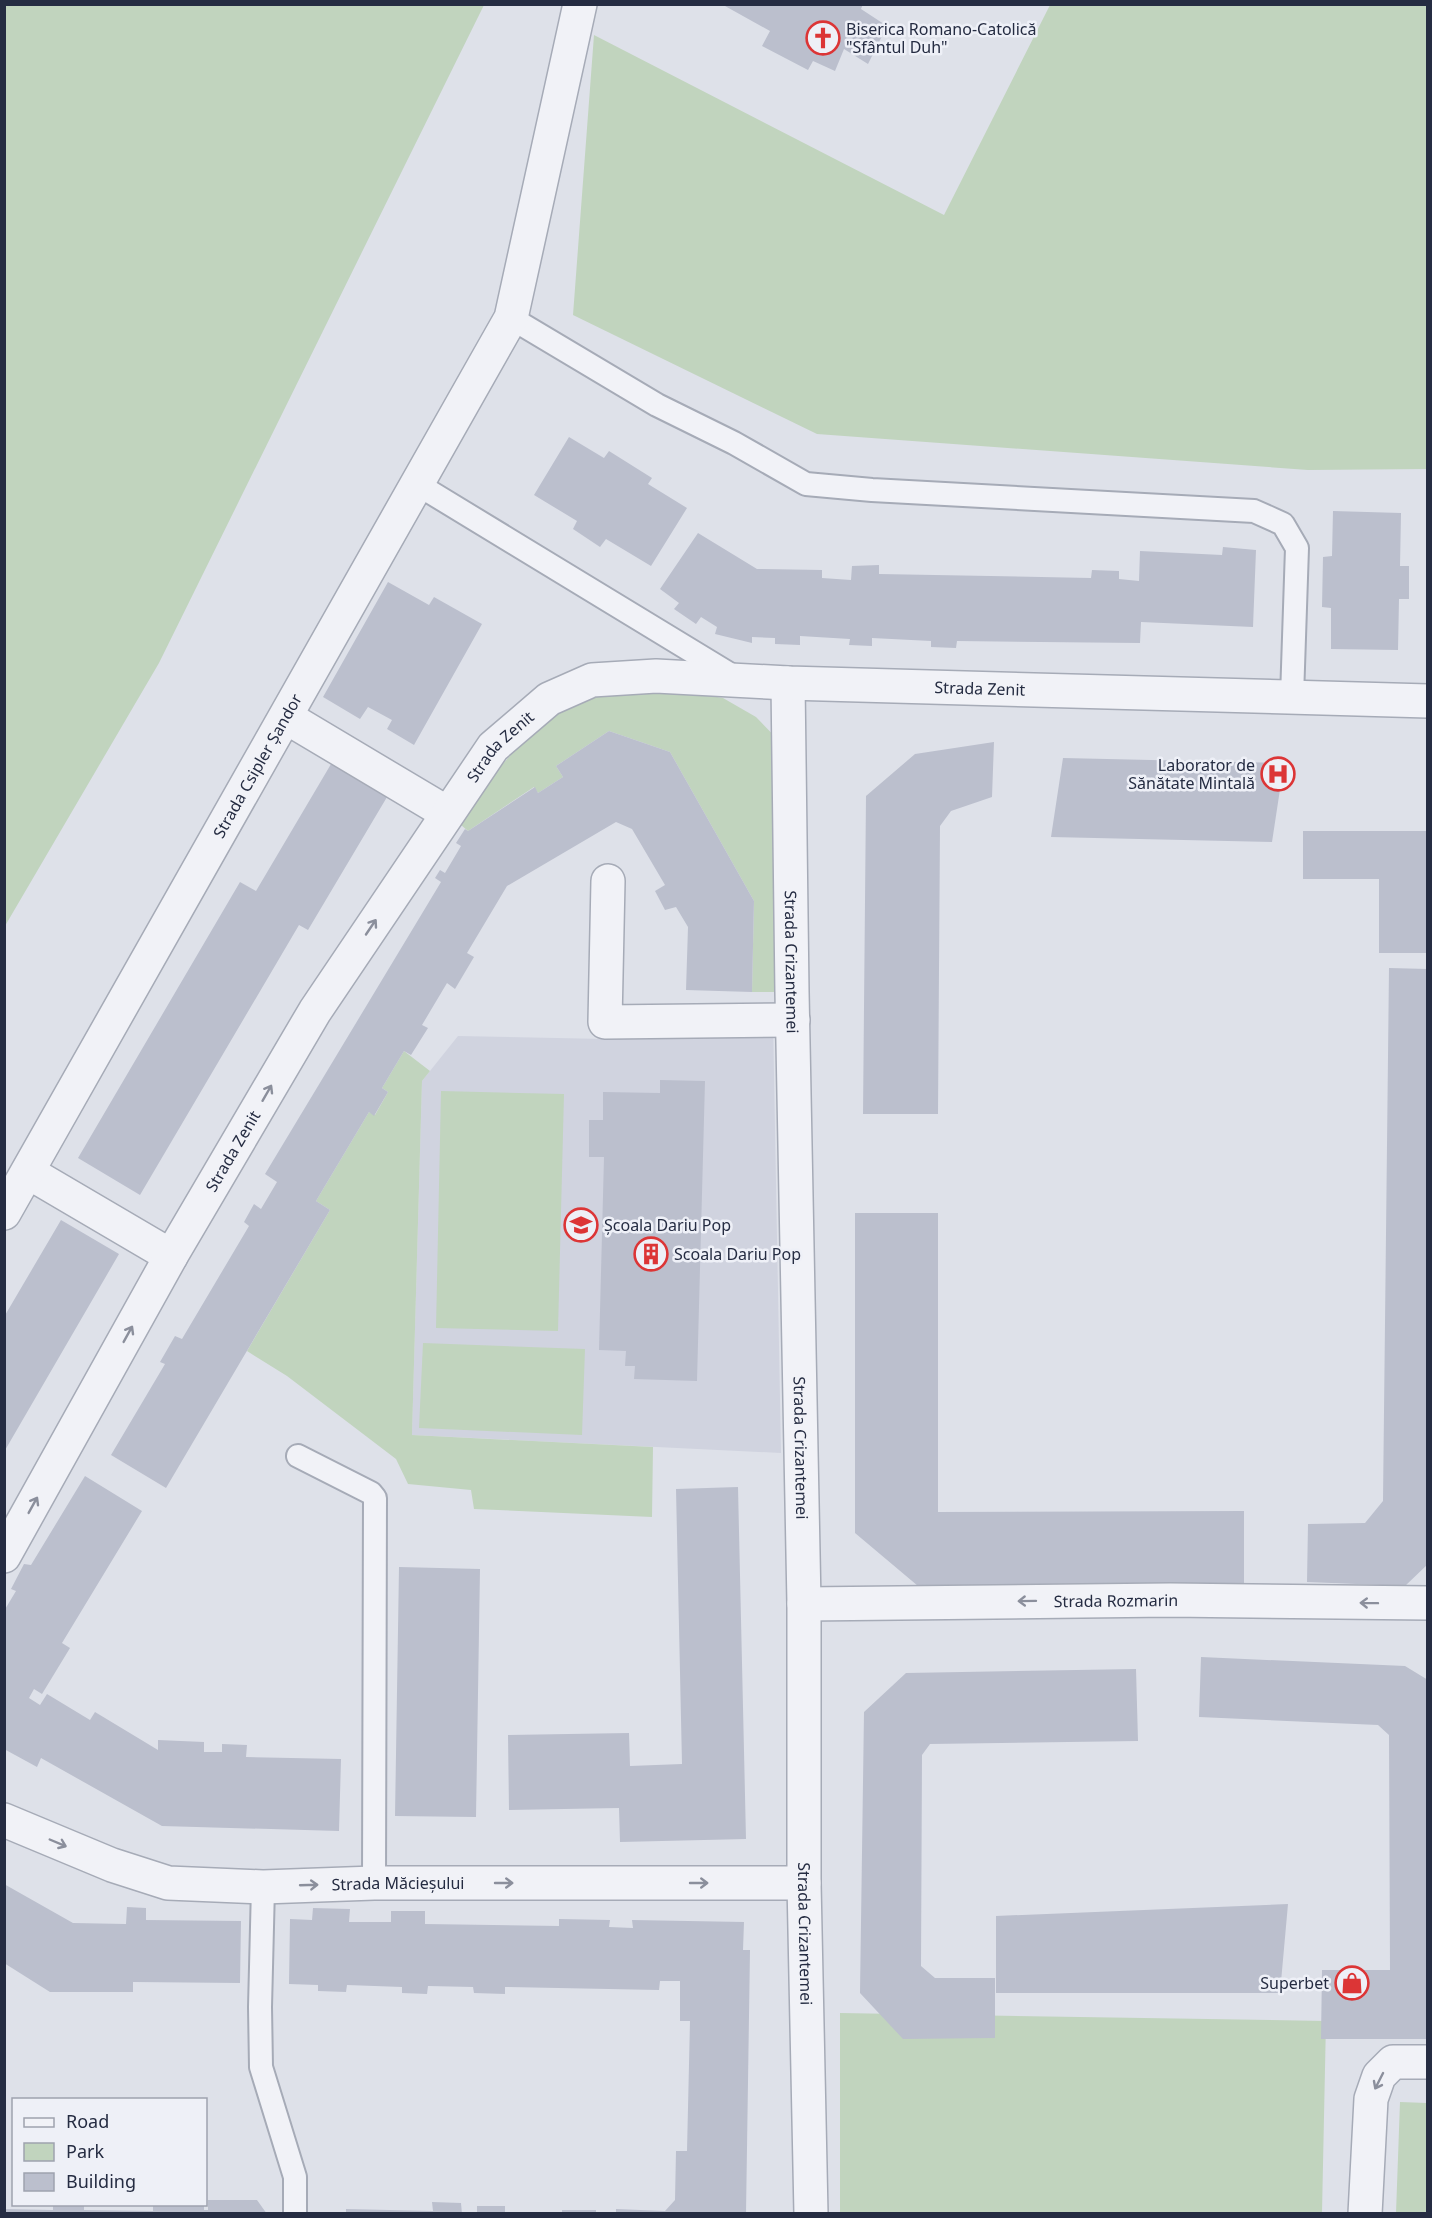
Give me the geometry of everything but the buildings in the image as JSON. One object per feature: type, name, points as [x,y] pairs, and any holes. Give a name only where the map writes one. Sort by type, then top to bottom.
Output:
[{"type":"street","name":"Strada Csipler Șandor","points":[[4,1213],[511,318],[580,4]]},
{"type":"street","name":"Strada Zenit","points":[[4,1556],[171,1256],[315,1011],[493,747],[549,699],[592,680],[656,676],[788,683],[1428,701]]},
{"type":"street","name":"Strada Crizantemei","points":[[788,683],[804,1604],[804,1883],[811,2214]]},
{"type":"street","points":[[286,717],[447,813]]},
{"type":"street","points":[[608,881],[605,1022],[793,1020]]},
{"type":"street","points":[[28,1172],[171,1256]]},
{"type":"street","name":"Strada Rozmarin","points":[[804,1604],[1170,1600],[1428,1603]]},
{"type":"street","name":"Strada Măcieșului","points":[[4,1820],[112,1865],[168,1883],[263,1887],[374,1883],[804,1883]]},
{"type":"street","points":[[1365,2214],[1371,2099],[1379,2076],[1393,2062],[1428,2062]]},
{"type":"lane","points":[[511,318],[657,405],[734,443],[806,484],[884,491],[1254,511],[1283,524],[1297,548],[1292,697]]},
{"type":"lane","points":[[417,484],[740,680]]},
{"type":"lane","points":[[298,1456],[372,1493],[375,1498],[374,1883]]},
{"type":"lane","points":[[263,1887],[261,2067],[295,2177],[295,2214]]},
{"type":"shaded area","points":[[773,1020],[781,1453],[412,1435],[422,1081],[458,1036],[605,1039],[605,1022]]},
{"type":"green space","points":[[5,4],[484,5],[159,663],[5,926]]},
{"type":"green space","points":[[1050,5],[1427,5],[1427,469],[1308,470],[817,434],[573,315],[594,35],[944,215]]},
{"type":"green space","points":[[660,687],[723,698],[756,717],[788,750],[792,992],[752,992],[754,901],[670,752],[609,731],[556,766],[563,777],[538,793],[534,787],[468,831],[454,819],[532,731],[584,694]]},
{"type":"green space","points":[[404,1051],[430,1071],[422,1081],[412,1435],[653,1447],[652,1517],[474,1509],[471,1490],[408,1484],[396,1459],[287,1376],[247,1351],[330,1210],[316,1201],[369,1112],[375,1115],[388,1092],[382,1088]]},
{"type":"green space","points":[[441,1091],[564,1094],[558,1331],[436,1328]]},
{"type":"green space","points":[[423,1343],[585,1349],[582,1435],[419,1428]]},
{"type":"green space","points":[[840,2013],[1326,2021],[1322,2213],[840,2214]]},
{"type":"green space","points":[[1400,2102],[1427,2103],[1427,2213],[1396,2213]]},
{"type":"place","name":"Biserica Romano-Catolică \"Sfântul Duh\"","points":[[823,38]]},
{"type":"place","name":"Laborator de Sănătate Mintală","points":[[1278,774]]},
{"type":"place","name":"Școala Dariu Pop","points":[[581,1225]]},
{"type":"place","name":"Scoala Dariu Pop","points":[[651,1254]]},
{"type":"place","name":"Superbet","points":[[1352,1983]]}]
